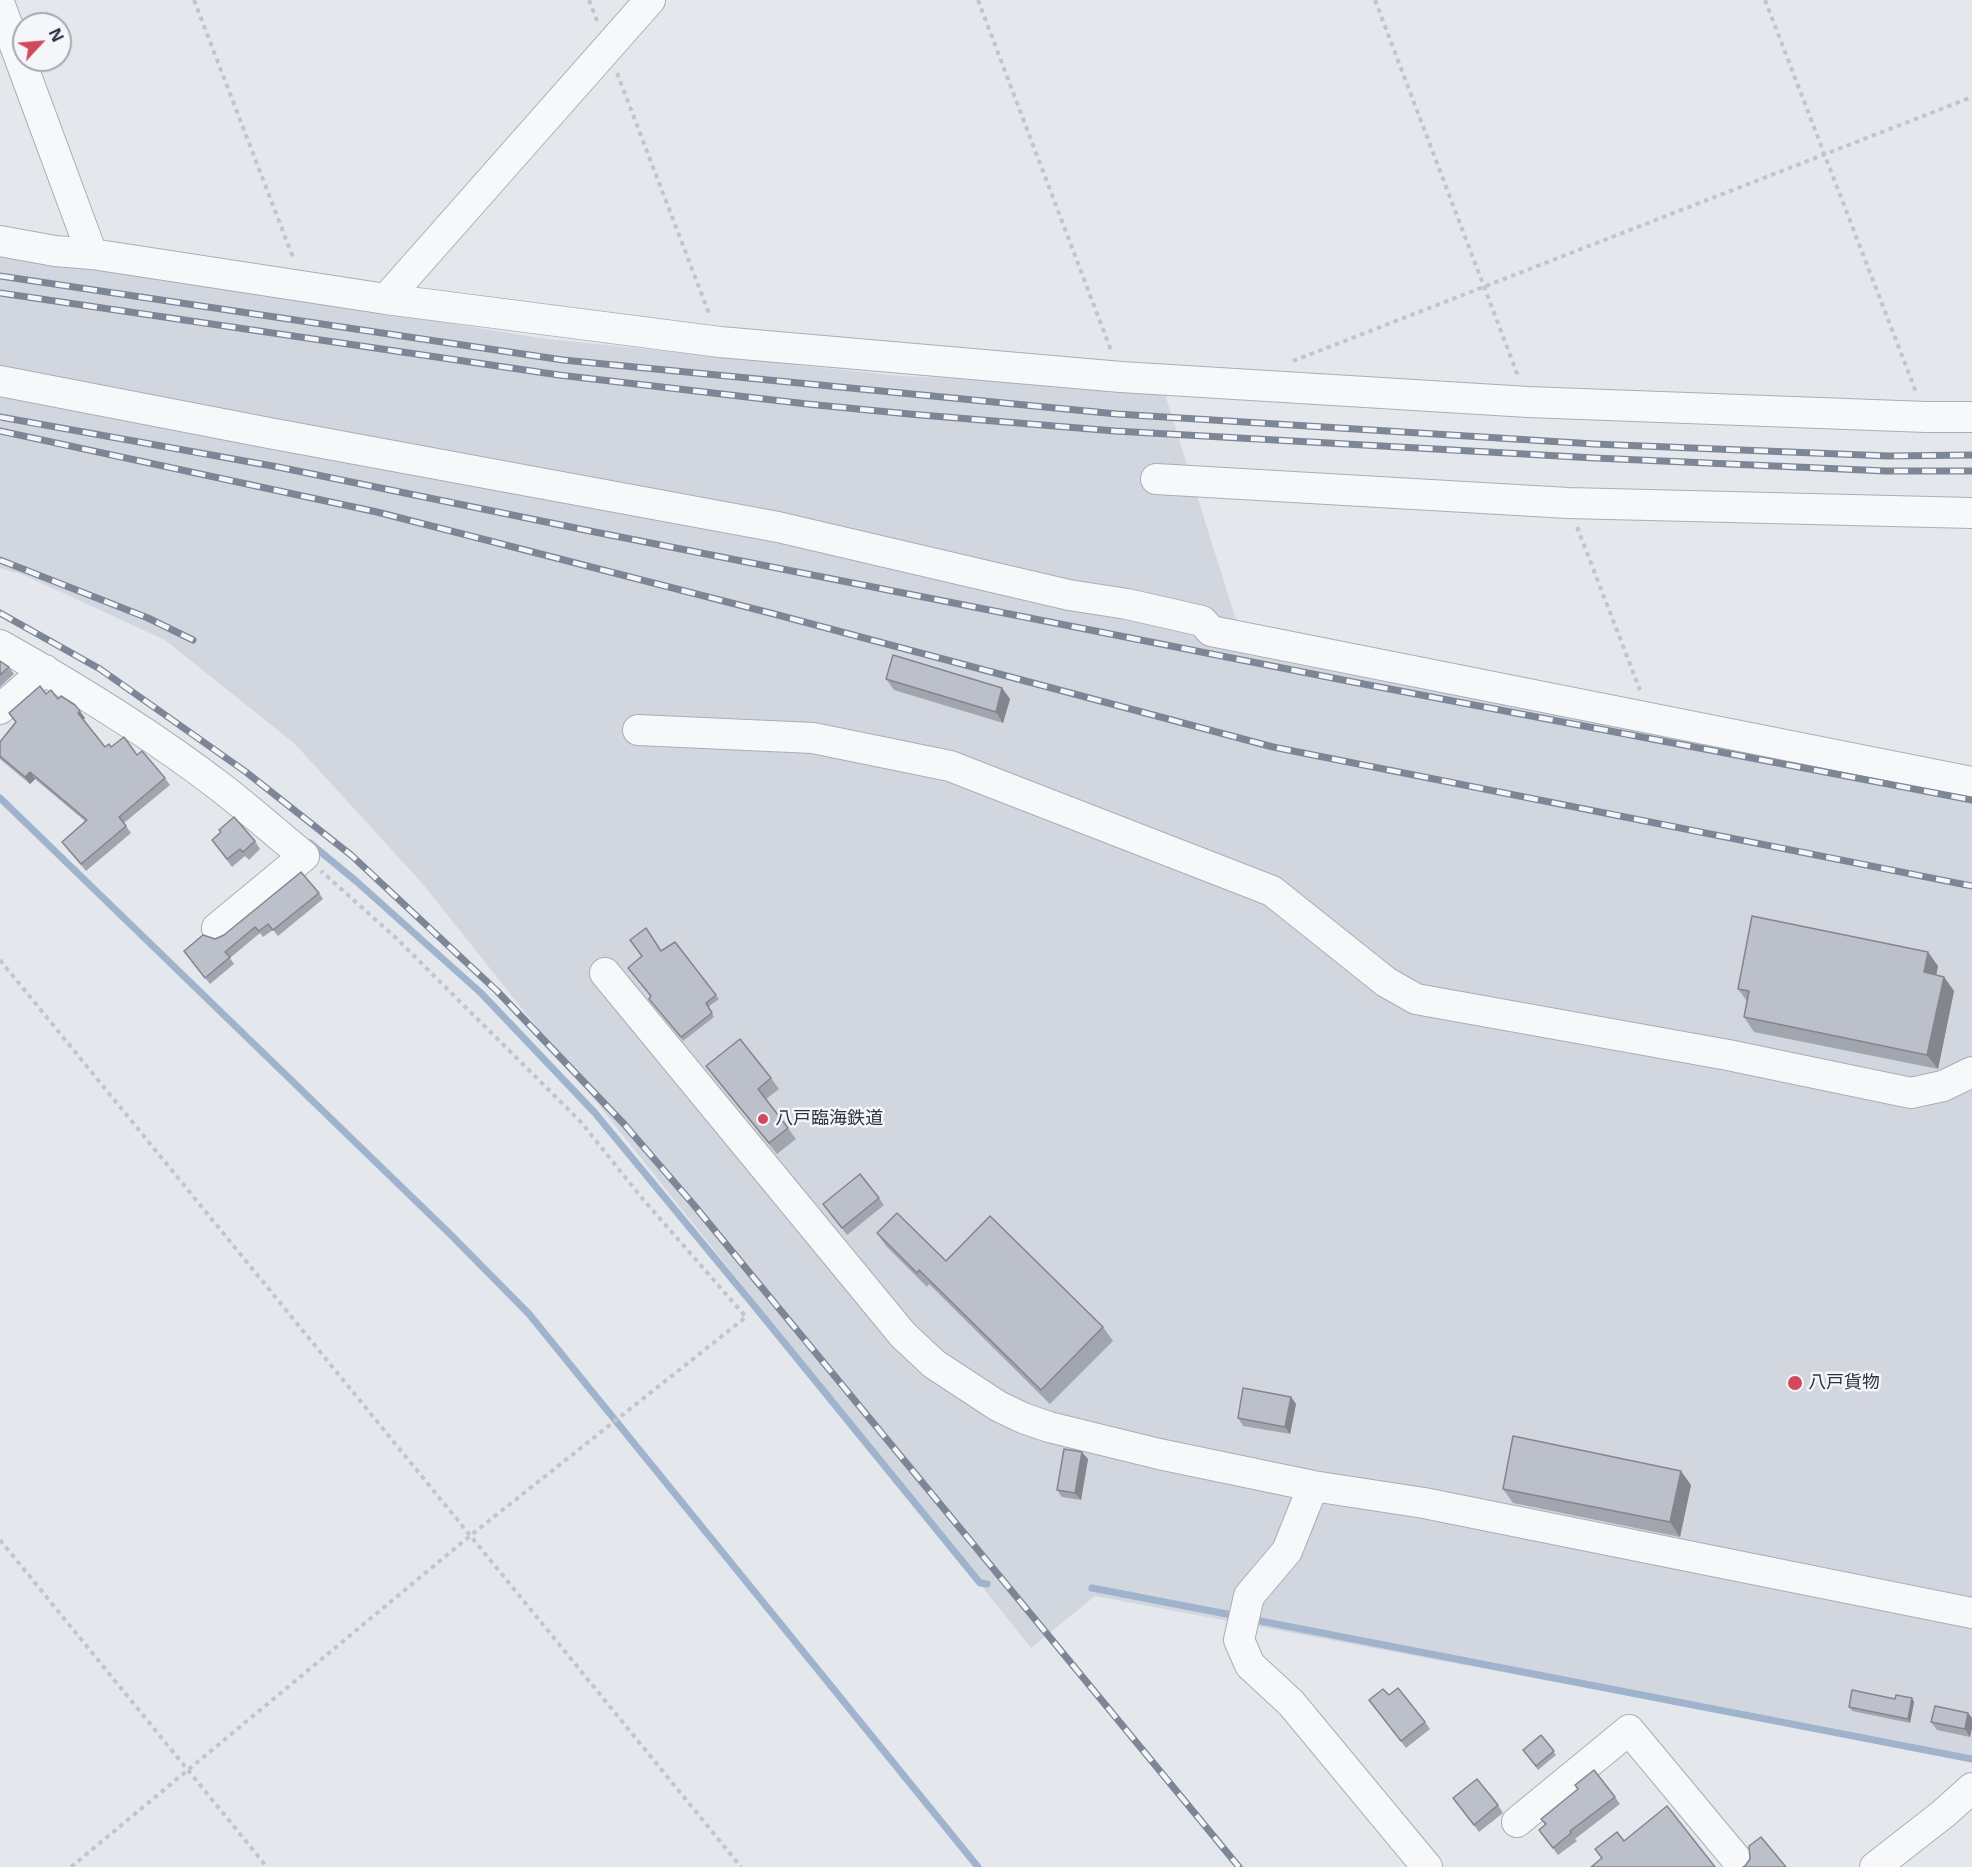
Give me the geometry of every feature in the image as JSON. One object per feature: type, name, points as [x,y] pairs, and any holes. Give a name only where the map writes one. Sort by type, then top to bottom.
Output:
[{"type":"street","points":[[386,299],[650,0]]},
{"type":"street","points":[[0,6],[92,254]]},
{"type":"street","points":[[0,241],[386,299],[720,342],[1121,377],[1528,402],[1972,417]]},
{"type":"street","points":[[0,381],[778,527],[1069,595],[1127,604],[1202,621],[1211,631],[1972,782]]},
{"type":"street","points":[[1156,479],[1568,504],[1972,513]]},
{"type":"street","points":[[0,645],[45,670],[152,737],[223,789],[304,856],[217,928]]},
{"type":"street","points":[[0,709],[45,670]]},
{"type":"street","points":[[638,730],[813,738],[950,766],[1272,891],[1386,982],[1416,999],[1728,1055],[1911,1093],[1943,1086],[1972,1072]]},
{"type":"street","points":[[605,973],[903,1335],[934,1364],[998,1406],[1023,1418],[1049,1427],[1159,1454],[1313,1486],[1424,1503],[1972,1613]]},
{"type":"street","points":[[1313,1486],[1287,1551],[1249,1596],[1239,1640],[1250,1665],[1291,1703],[1426,1867]]},
{"type":"street","points":[[1517,1822],[1629,1730],[1743,1867]]},
{"type":"street","points":[[1875,1867],[1943,1814],[1972,1788]]},
{"type":"path","points":[[194,0],[305,286]]},
{"type":"path","points":[[589,0],[720,342]]},
{"type":"path","points":[[978,0],[1121,377]]},
{"type":"path","points":[[1376,0],[1528,402]]},
{"type":"path","points":[[1765,0],[1926,417]]},
{"type":"path","points":[[1291,362],[1972,97]]},
{"type":"path","points":[[1568,504],[1652,719]]},
{"type":"path","points":[[71,1867],[471,1535],[746,1317],[642,1198],[580,1121],[395,937],[304,856]]},
{"type":"path","points":[[0,960],[741,1867]]},
{"type":"path","points":[[0,1540],[267,1867]]},
{"type":"shaded area","points":[[0,250],[540,338],[901,376],[1163,388],[1247,655],[1972,795],[1972,1760],[1095,1596],[1031,1648],[422,883],[294,743],[165,640],[24,575],[0,568]]},
{"type":"building","points":[[893,655],[1002,688],[996,712],[886,679]]},
{"type":"building","points":[[0,661],[9,667],[0,675]]},
{"type":"building","points":[[40,686],[46,694],[51,690],[58,699],[61,696],[75,705],[80,711],[78,713],[105,747],[109,744],[111,747],[124,737],[137,755],[142,751],[165,778],[119,817],[126,826],[81,864],[62,842],[87,820],[30,772],[25,777],[0,756],[0,742],[16,722],[9,713]]},
{"type":"building","points":[[234,817],[255,841],[243,852],[240,849],[227,859],[212,840],[221,832],[219,830]]},
{"type":"building","points":[[301,872],[319,893],[273,930],[268,924],[259,931],[255,927],[225,952],[230,957],[205,978],[184,951],[203,935],[215,939],[224,935]]},
{"type":"building","points":[[1752,916],[1928,952],[1924,972],[1944,977],[1927,1055],[1744,1017],[1749,991],[1738,989]]},
{"type":"building","points":[[646,928],[661,951],[675,942],[716,995],[706,1003],[712,1013],[681,1037],[649,999],[651,996],[628,968],[642,956],[630,940]]},
{"type":"building","name":"八戸臨海鉄道","points":[[740,1039],[771,1078],[758,1089],[788,1128],[769,1143],[706,1066]]},
{"type":"building","points":[[860,1174],[879,1198],[842,1228],[823,1204]]},
{"type":"building","points":[[897,1213],[946,1261],[990,1216],[1103,1327],[1041,1390],[919,1270],[917,1273],[877,1233]]},
{"type":"building","points":[[1243,1388],[1291,1397],[1285,1427],[1238,1418]]},
{"type":"building","points":[[1513,1436],[1681,1471],[1670,1522],[1503,1489]]},
{"type":"building","points":[[1064,1449],[1082,1452],[1075,1493],[1057,1490]]},
{"type":"building","points":[[1398,1688],[1425,1722],[1401,1741],[1369,1700],[1383,1689],[1389,1695]]},
{"type":"building","points":[[1852,1690],[1895,1699],[1896,1695],[1912,1698],[1908,1719],[1849,1707]]},
{"type":"building","points":[[1935,1706],[1968,1713],[1965,1729],[1931,1722]]},
{"type":"building","points":[[1541,1735],[1554,1751],[1536,1766],[1523,1750]]},
{"type":"building","points":[[1594,1770],[1615,1797],[1570,1831],[1571,1833],[1553,1848],[1539,1830],[1546,1824],[1541,1819],[1578,1789],[1575,1785]]},
{"type":"building","points":[[1477,1779],[1498,1805],[1474,1825],[1453,1798]]},
{"type":"building","points":[[1667,1806],[1715,1867],[1591,1867],[1602,1858],[1595,1849],[1617,1832],[1624,1841]]},
{"type":"building","points":[[1761,1837],[1786,1867],[1743,1867],[1750,1859],[1749,1846]]},
{"type":"waterway","points":[[0,798],[450,1234],[529,1314],[978,1867]]},
{"type":"waterway","points":[[310,843],[481,993],[595,1113],[980,1583],[987,1584]]},
{"type":"waterway","points":[[1092,1588],[1237,1616]]},
{"type":"waterway","points":[[1250,1619],[1972,1759]]},
{"type":"railway","points":[[0,276],[563,360],[1117,414],[1594,444],[1888,456],[1972,455]]},
{"type":"railway","points":[[0,293],[559,375],[909,414],[1115,431],[1595,458],[1886,471],[1972,471]]},
{"type":"railway","points":[[0,417],[278,467],[1353,682],[1972,800]]},
{"type":"railway","points":[[0,431],[377,512],[778,615],[1273,747],[1972,886]]},
{"type":"railway","points":[[0,560],[148,618],[193,640]]},
{"type":"railway","points":[[0,613],[100,669],[246,772],[351,855],[497,991],[624,1124],[693,1204],[1239,1867]]},
{"type":"place","name":"八戸臨海鉄道","points":[[763,1119]]},
{"type":"place","name":"八戸貨物","points":[[1795,1383]]}]
